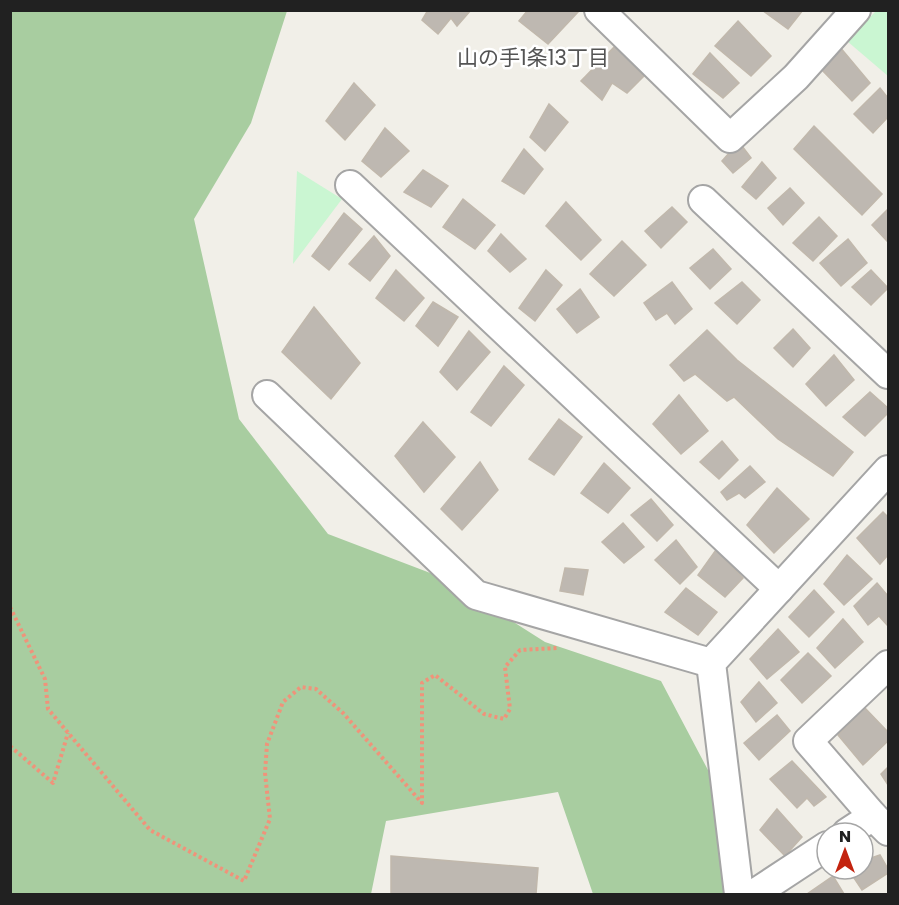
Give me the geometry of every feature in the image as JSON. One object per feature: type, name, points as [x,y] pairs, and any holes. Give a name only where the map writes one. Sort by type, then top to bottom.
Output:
[{"type":"street","points":[[599,10],[730,138],[796,77],[856,10]]},
{"type":"street","points":[[350,186],[779,589]]},
{"type":"street","points":[[703,200],[888,374]]},
{"type":"street","points":[[267,395],[476,595],[711,663]]},
{"type":"street","points":[[739,894],[711,663],[888,470]]},
{"type":"street","points":[[880,823],[808,741],[888,665]]},
{"type":"street","points":[[754,894],[815,854]]},
{"type":"path","points":[[10,607],[45,679],[48,709],[150,830],[244,881],[270,819],[265,773],[267,744],[283,702],[301,687],[316,689],[343,713],[422,803],[422,683],[435,675],[484,714],[504,719],[510,709],[505,667],[520,650],[562,647]]},
{"type":"path","points":[[10,746],[53,783],[68,733]]},
{"type":"green space","points":[[10,11],[287,11],[251,123],[194,219],[239,419],[328,534],[446,579],[545,642],[661,681],[718,789],[728,894],[593,894],[558,792],[386,821],[371,894],[11,894]]},
{"type":"green space","points":[[876,11],[888,11],[888,76],[847,41]]},
{"type":"green space","points":[[297,171],[342,199],[293,264]]},
{"type":"building","points":[[428,10],[471,10],[457,26],[451,18],[438,34],[422,20]]},
{"type":"building","points":[[528,10],[576,10],[578,12],[548,44],[519,21]]},
{"type":"building","points":[[762,10],[803,10],[788,29]]},
{"type":"building","points":[[738,21],[771,56],[751,76],[715,46]]},
{"type":"building","points":[[615,46],[644,76],[627,93],[612,83],[602,100],[581,81]]},
{"type":"building","points":[[839,46],[870,83],[852,101],[820,68]]},
{"type":"building","points":[[710,53],[739,83],[723,98],[693,74]]},
{"type":"building","points":[[354,83],[375,105],[345,140],[326,121]]},
{"type":"building","points":[[880,88],[888,98],[888,117],[873,133],[854,114]]},
{"type":"building","points":[[549,104],[568,122],[545,151],[530,137]]},
{"type":"building","points":[[814,126],[882,194],[862,215],[794,149]]},
{"type":"building","points":[[385,128],[409,151],[381,177],[362,161]]},
{"type":"building","points":[[739,142],[751,158],[733,173],[722,161]]},
{"type":"building","points":[[524,149],[543,169],[524,194],[502,181]]},
{"type":"building","points":[[762,162],[776,178],[756,199],[742,187]]},
{"type":"building","points":[[423,170],[448,186],[431,207],[404,192]]},
{"type":"building","points":[[790,188],[804,203],[783,225],[768,208]]},
{"type":"building","points":[[463,199],[495,225],[475,249],[443,227]]},
{"type":"building","points":[[566,202],[601,240],[581,260],[546,226]]},
{"type":"building","points":[[672,207],[687,222],[661,248],[645,231]]},
{"type":"building","points":[[888,209],[888,242],[872,225]]},
{"type":"building","points":[[344,213],[362,229],[329,270],[312,256]]},
{"type":"building","points":[[819,217],[837,236],[813,261],[793,243]]},
{"type":"building","points":[[501,234],[526,259],[510,272],[488,251]]},
{"type":"building","points":[[374,236],[390,256],[370,281],[349,264]]},
{"type":"building","points":[[848,239],[867,263],[841,286],[820,263]]},
{"type":"building","points":[[622,241],[646,265],[614,296],[590,274]]},
{"type":"building","points":[[713,249],[731,269],[710,289],[690,268]]},
{"type":"building","points":[[396,270],[424,298],[404,321],[376,298]]},
{"type":"building","points":[[546,270],[562,285],[535,321],[519,308]]},
{"type":"building","points":[[871,270],[888,288],[871,305],[852,287]]},
{"type":"building","points":[[672,282],[692,309],[675,324],[667,313],[656,320],[644,303]]},
{"type":"building","points":[[742,282],[760,300],[737,324],[715,303]]},
{"type":"building","points":[[580,289],[599,317],[577,333],[557,309]]},
{"type":"building","points":[[433,302],[458,317],[438,346],[416,326]]},
{"type":"building","points":[[314,307],[360,363],[331,399],[282,352]]},
{"type":"building","points":[[793,329],[810,348],[793,367],[774,348]]},
{"type":"building","points":[[707,330],[737,360],[853,452],[833,476],[778,439],[734,397],[727,401],[695,374],[684,381],[670,365]]},
{"type":"building","points":[[469,331],[490,352],[457,390],[440,372]]},
{"type":"building","points":[[834,355],[854,380],[826,406],[806,384]]},
{"type":"building","points":[[504,366],[524,385],[491,426],[471,412]]},
{"type":"building","points":[[870,392],[888,408],[888,413],[865,436],[843,417]]},
{"type":"building","points":[[679,395],[708,431],[681,454],[653,424]]},
{"type":"building","points":[[559,419],[582,437],[554,475],[529,459]]},
{"type":"building","points":[[423,422],[455,457],[424,492],[395,456]]},
{"type":"building","points":[[722,441],[738,460],[719,479],[700,462]]},
{"type":"building","points":[[480,462],[498,490],[462,530],[441,509]]},
{"type":"building","points":[[604,463],[630,488],[608,513],[581,493]]},
{"type":"building","points":[[750,466],[765,482],[745,498],[739,493],[727,500],[721,492]]},
{"type":"building","points":[[777,488],[809,519],[774,553],[747,525]]},
{"type":"building","points":[[651,499],[673,525],[657,541],[631,515]]},
{"type":"building","points":[[883,512],[888,517],[888,555],[880,564],[857,538]]},
{"type":"building","points":[[623,523],[644,547],[624,563],[602,542]]},
{"type":"building","points":[[676,540],[697,567],[680,584],[655,560]]},
{"type":"building","points":[[716,550],[743,578],[725,597],[698,575]]},
{"type":"building","points":[[847,555],[872,579],[844,605],[824,584]]},
{"type":"building","points":[[565,568],[588,570],[583,595],[560,591]]},
{"type":"building","points":[[877,583],[888,596],[888,626],[879,616],[868,625],[854,606]]},
{"type":"building","points":[[686,588],[717,612],[698,635],[665,612]]},
{"type":"building","points":[[814,590],[834,612],[809,637],[789,617]]},
{"type":"building","points":[[843,619],[863,642],[835,668],[817,648]]},
{"type":"building","points":[[778,629],[799,652],[767,679],[750,659]]},
{"type":"building","points":[[808,653],[831,676],[802,703],[781,680]]},
{"type":"building","points":[[759,682],[777,703],[756,722],[741,702]]},
{"type":"building","points":[[864,707],[888,732],[888,741],[863,765],[838,735]]},
{"type":"building","points":[[777,715],[790,731],[759,760],[744,743]]},
{"type":"building","points":[[792,761],[826,797],[814,806],[807,798],[797,808],[770,779]]},
{"type":"building","points":[[888,767],[888,785],[881,774]]},
{"type":"building","points":[[777,809],[802,837],[785,856],[760,830]]},
{"type":"building","points":[[880,855],[888,873],[862,890],[856,881],[875,881],[875,857]]},
{"type":"building","points":[[391,856],[538,868],[536,894],[391,894]]},
{"type":"building","points":[[826,881],[836,881],[844,894],[807,894]]},
{"type":"district","name":"山の手1条13丁目","points":[[533,57]]}]
